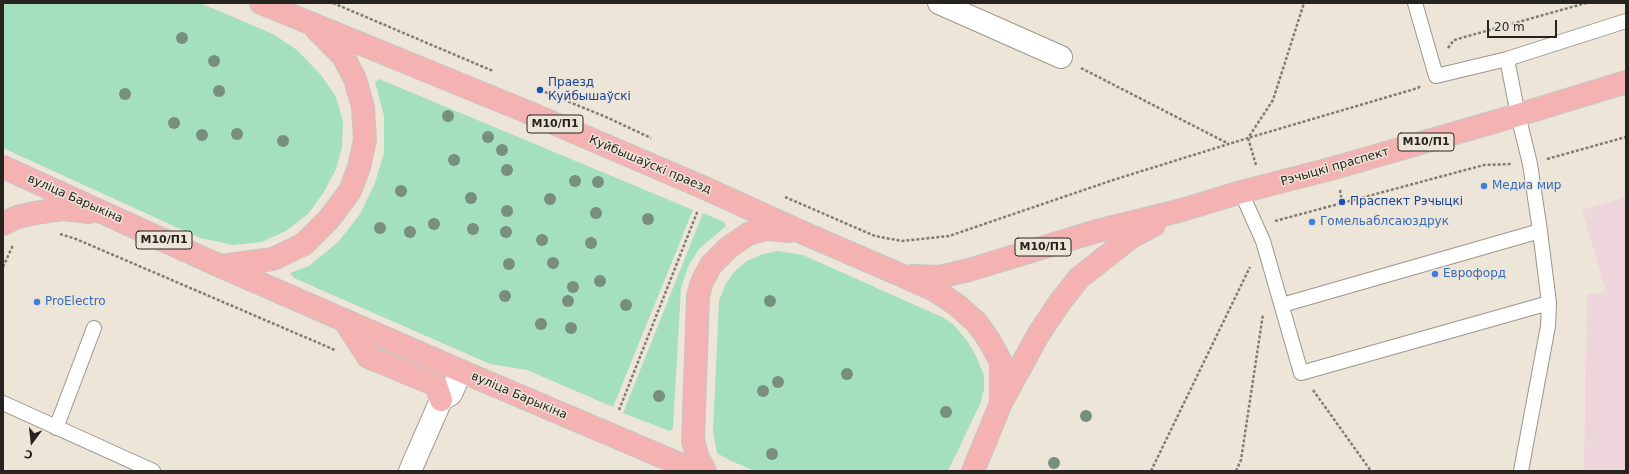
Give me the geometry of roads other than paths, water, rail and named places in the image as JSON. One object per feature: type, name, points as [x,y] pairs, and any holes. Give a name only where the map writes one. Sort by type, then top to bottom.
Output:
[{"type":"main road","name":"Куйбышаўскі праезд","points":[[261,3],[537,116],[799,232],[903,276]]},
{"type":"main road","name":"М10/П1","points":[[220,266],[273,259],[304,244],[329,218],[350,191],[359,167],[365,140],[363,107],[355,79],[342,56],[309,22]]},
{"type":"main road","name":"Рэчыцкі праспект","points":[[903,276],[939,277],[969,270],[1097,231],[1182,210],[1240,192],[1263,188],[1518,115],[1626,82]]},
{"type":"main road","name":"вуліца Барыкіна","points":[[3,167],[220,266],[696,471]]},
{"type":"main road","points":[[3,224],[17,217],[63,209],[108,214]]},
{"type":"main road","name":"Рэчыцкі праспект","points":[[1001,403],[1038,335],[1060,302],[1079,278],[1131,237],[1182,210]]},
{"type":"main road","name":"М10/П1","points":[[705,471],[698,458],[693,441],[698,296],[702,282],[711,265],[728,248],[748,234],[767,229],[799,232]]},
{"type":"main road","name":"М10/П1","points":[[903,276],[934,290],[957,305],[977,323],[989,340],[1001,362],[1001,403],[973,471]]},
{"type":"main road","points":[[344,320],[368,357],[436,385],[441,400]]},
{"type":"street","points":[[939,3],[1061,57]]},
{"type":"street","points":[[410,471],[441,400],[451,394],[461,371]]},
{"type":"lane","points":[[1415,3],[1436,76],[1506,59],[1626,22]]},
{"type":"lane","points":[[1506,59],[1530,164],[1549,303],[1548,326],[1521,471]]},
{"type":"lane","points":[[1240,192],[1263,241],[1301,373],[1549,303]]},
{"type":"lane","points":[[1282,305],[1540,231]]},
{"type":"lane","points":[[56,428],[94,328]]},
{"type":"lane","points":[[3,403],[153,471]]},
{"type":"place","name":"Праезд Куйбышаўскі","points":[[540,90]]},
{"type":"place","name":"Медиа мир","points":[[1484,186]]},
{"type":"place","name":"Праспект Рэчыцкі","points":[[1342,202]]},
{"type":"place","name":"Гомельаблсаюздрук","points":[[1312,222]]},
{"type":"place","name":"Еврофорд","points":[[1435,274]]},
{"type":"place","name":"ProElectro","points":[[37,302]]}]
